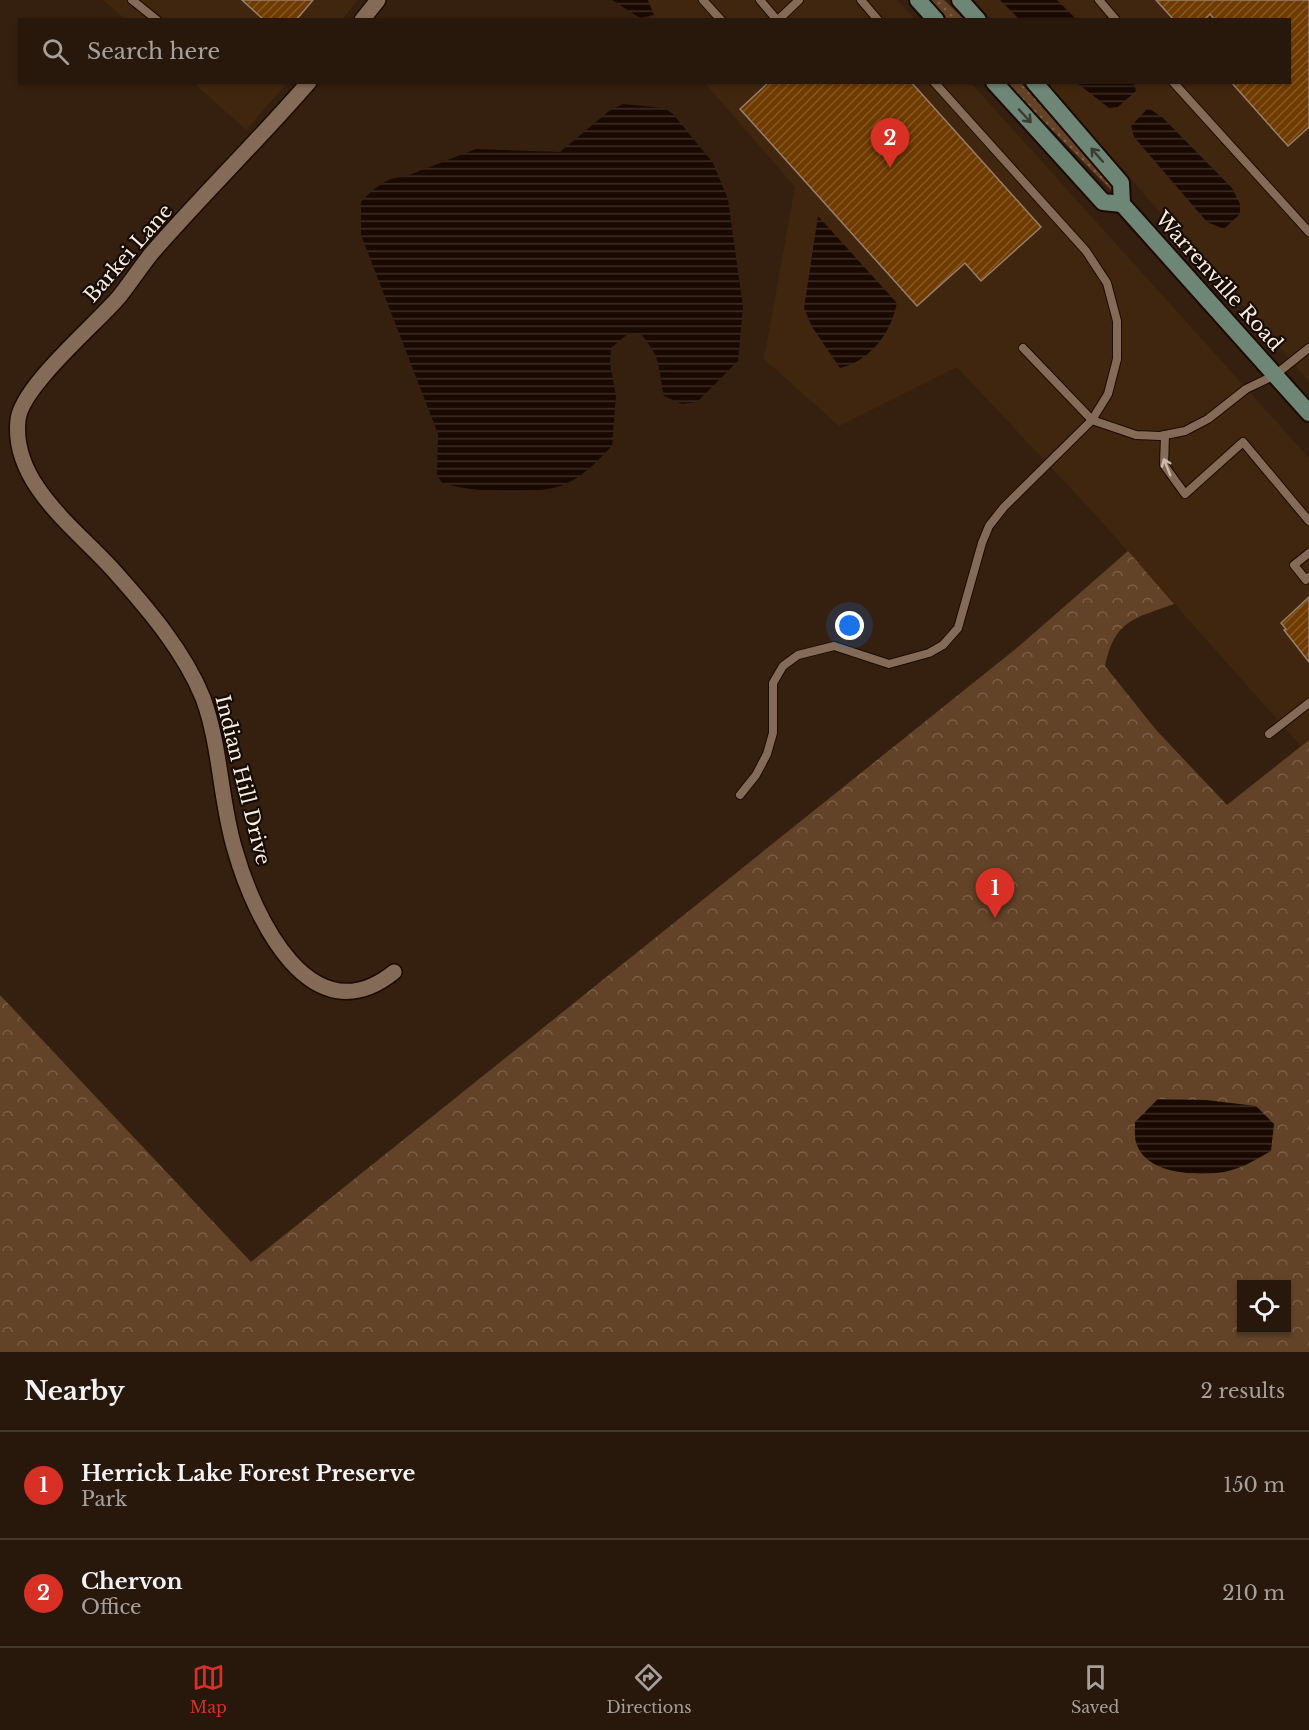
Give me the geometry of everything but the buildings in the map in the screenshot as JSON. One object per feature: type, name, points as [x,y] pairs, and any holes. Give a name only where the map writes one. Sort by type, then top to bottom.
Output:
[{"type":"main road","points":[[918,0],[934,18]]},
{"type":"main road","points":[[960,0],[976,18]]},
{"type":"main road","name":"Warrenville Road","points":[[996,84],[1103,202],[1122,204]]},
{"type":"main road","name":"Warrenville Road","points":[[1036,84],[1121,183],[1122,204],[1309,413]]},
{"type":"street","points":[[364,18],[378,0]]},
{"type":"street","name":"Barkei Lane","points":[[27,465],[21,449],[18,421],[24,402],[32,391],[119,297],[151,254],[307,84]]},
{"type":"street","name":"Indian Hill Drive","points":[[27,465],[46,499],[126,584],[185,662],[210,720],[235,852],[264,921],[284,951],[304,976],[333,991],[345,993],[369,989],[394,972]]},
{"type":"lane","points":[[132,0],[154,18]]},
{"type":"lane","points":[[703,0],[719,18]]},
{"type":"lane","points":[[760,0],[776,18]]},
{"type":"lane","points":[[780,18],[799,0]]},
{"type":"lane","points":[[861,0],[876,18]]},
{"type":"lane","points":[[1099,0],[1114,18]]},
{"type":"lane","points":[[740,795],[756,775],[767,754],[772,732],[773,683],[783,666],[798,655],[834,646],[889,664],[929,654],[943,645],[958,628],[989,526],[1004,507],[1092,420],[1108,394],[1117,359],[1117,321],[1107,283],[1086,251],[936,84]]},
{"type":"lane","points":[[1175,84],[1309,232]]},
{"type":"lane","points":[[1023,348],[1092,420],[1136,435],[1165,435],[1185,431],[1208,419],[1246,389],[1275,375],[1309,348]]},
{"type":"lane","points":[[1165,435],[1164,465],[1185,494],[1243,442],[1309,521]]},
{"type":"lane","points":[[1309,553],[1294,565],[1306,580],[1309,577]]},
{"type":"lane","points":[[1269,735],[1309,703]]},
{"type":"shaded area","points":[[103,0],[358,0],[343,18],[124,18]]},
{"type":"shaded area","points":[[612,0],[648,0],[654,15],[640,18]]},
{"type":"shaded area","points":[[634,0],[897,0],[914,18],[650,18]]},
{"type":"shaded area","points":[[973,0],[1309,0],[1309,381],[1047,84],[1291,84],[1291,18],[989,18]]},
{"type":"shaded area","points":[[1000,0],[1057,0],[1075,18],[1018,18]]},
{"type":"shaded area","points":[[195,84],[286,84],[246,130]]},
{"type":"shaded area","points":[[706,84],[972,84],[1309,458],[1309,740],[1301,746],[1093,512],[957,367],[839,426],[764,359],[795,187]]},
{"type":"shaded area","points":[[1078,84],[1134,84],[1136,91],[1118,107],[1109,108]]},
{"type":"shaded area","points":[[623,104],[664,108],[673,114],[713,163],[728,199],[743,307],[738,361],[697,402],[682,404],[664,396],[653,351],[641,334],[629,333],[611,348],[610,363],[616,396],[612,446],[587,470],[557,487],[531,491],[483,490],[442,483],[437,475],[438,434],[361,235],[361,202],[385,181],[404,177],[476,149],[560,152],[609,111]]},
{"type":"shaded area","points":[[1148,108],[1162,117],[1232,188],[1240,204],[1240,214],[1224,229],[1207,222],[1134,137],[1131,126]]},
{"type":"shaded area","points":[[818,216],[897,303],[890,325],[878,344],[861,359],[840,368],[812,327],[804,308]]},
{"type":"shaded area","points":[[1158,1099],[1206,1100],[1256,1106],[1274,1124],[1271,1151],[1243,1166],[1224,1172],[1201,1174],[1163,1168],[1143,1155],[1135,1137],[1135,1122]]},
{"type":"green space","points":[[929,0],[944,0],[963,18],[946,18]]},
{"type":"green space","points":[[1007,84],[1022,84],[1117,191],[1114,193]]},
{"type":"green space","points":[[1128,551],[1174,604],[1128,623],[1114,639],[1105,666],[1157,731],[1227,805],[1309,740],[1309,1352],[0,1352],[0,995],[251,1262],[1018,647]]},
{"type":"place","name":"Chervon","points":[[890,168]]},
{"type":"place","name":"Herrick Lake Forest Preserve","points":[[995,918]]}]
